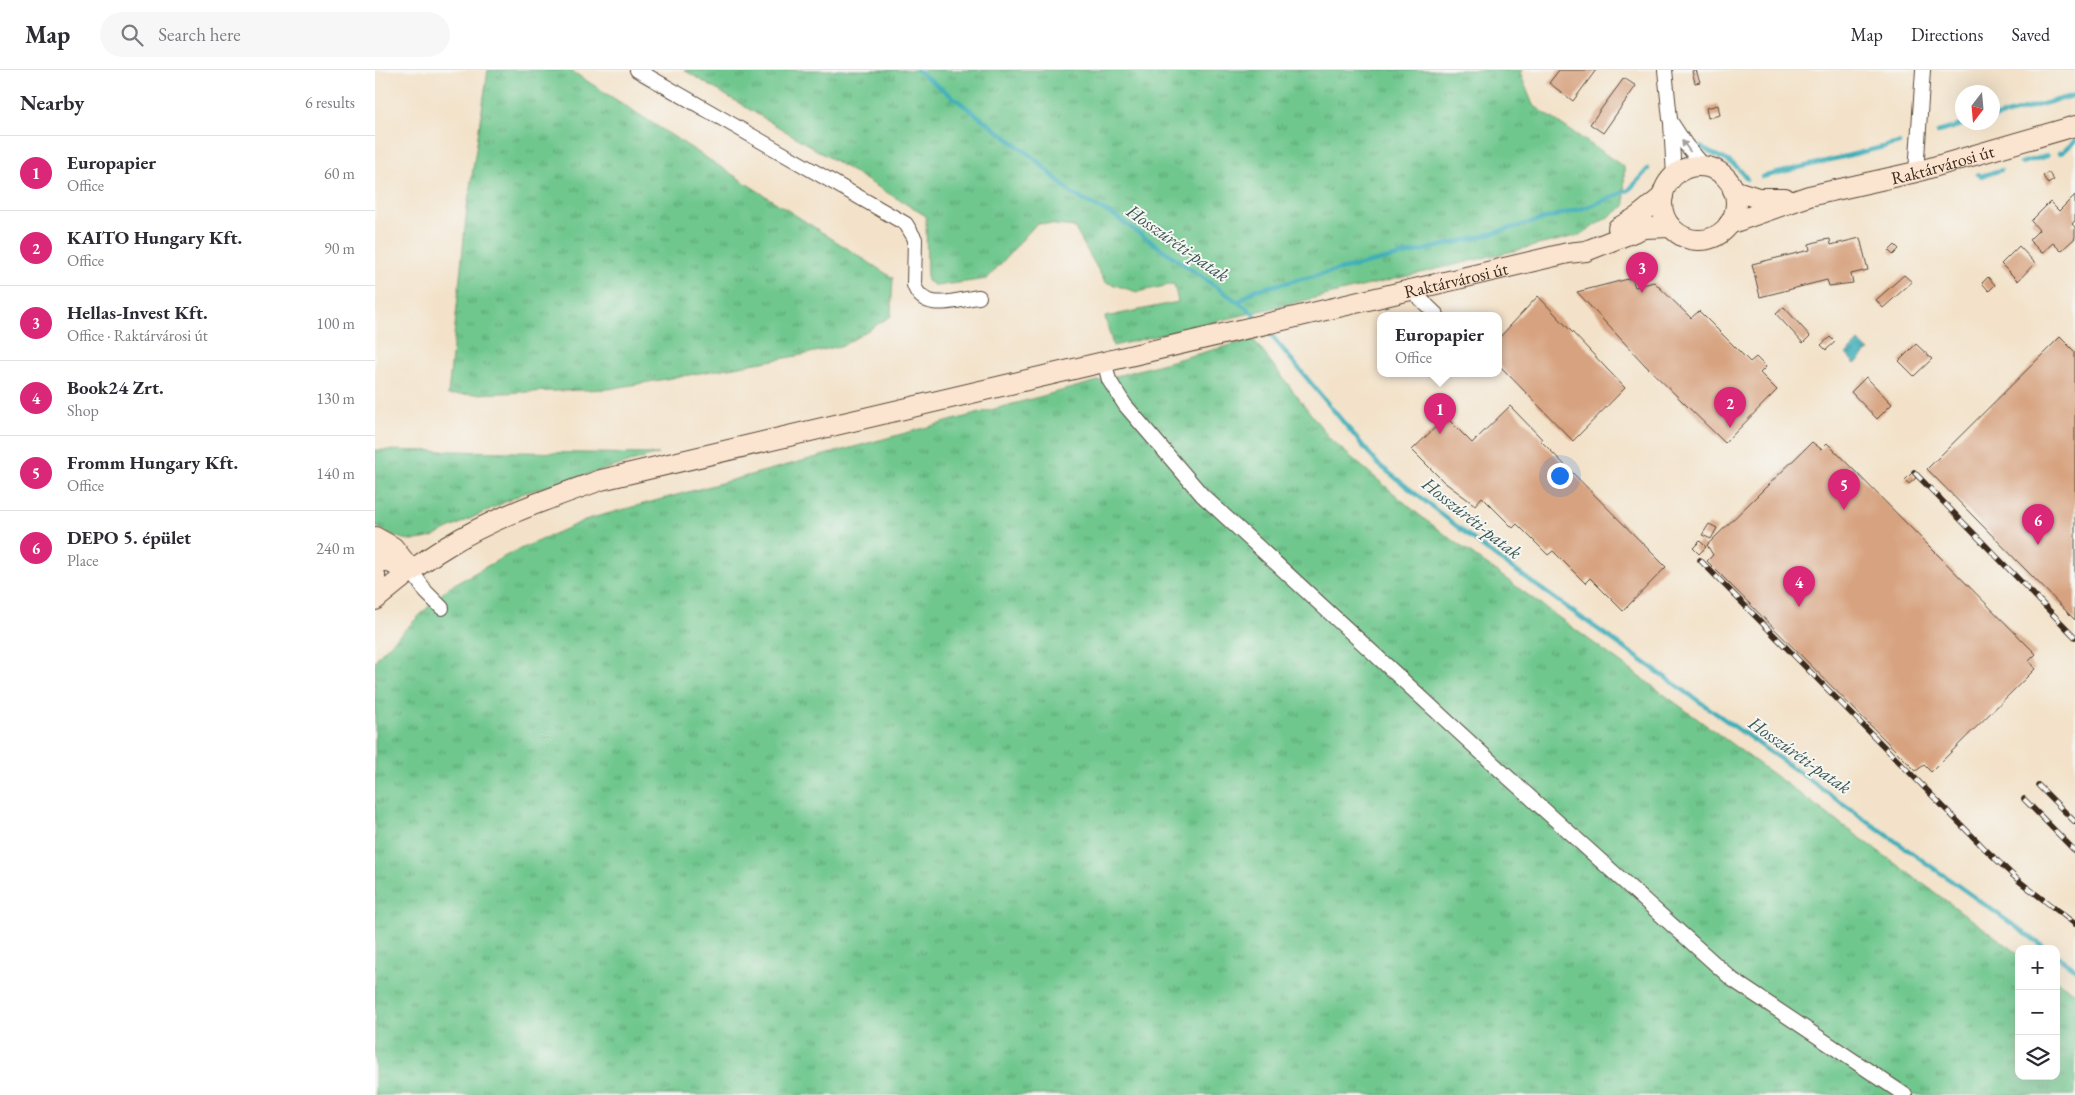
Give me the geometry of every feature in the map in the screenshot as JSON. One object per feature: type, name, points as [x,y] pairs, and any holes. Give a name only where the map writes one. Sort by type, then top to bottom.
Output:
[{"type":"street","points":[[637,70],[906,224],[915,239],[914,285],[916,291],[926,300],[942,303],[979,297]]},
{"type":"street","points":[[1665,70],[1670,120]]},
{"type":"street","points":[[1916,172],[1923,70]]},
{"type":"street","points":[[1671,122],[1686,145],[1705,167],[1691,167],[1674,176],[1669,135],[1671,122]]},
{"type":"street","name":"Raktárvárosi út","points":[[375,600],[411,570],[477,530],[510,514],[601,480],[1104,360],[1568,253],[1586,251],[1644,228],[1671,227],[1685,237],[1698,240],[1713,237],[1729,224],[1809,196],[1916,172],[2075,126]]},
{"type":"street","name":"Raktárvárosi út","points":[[1705,167],[1725,177],[1733,190],[1747,196],[1766,199],[1809,196]]},
{"type":"street","name":"Raktárvárosi út","points":[[1568,253],[1631,222],[1663,196],[1674,176]]},
{"type":"street","points":[[1729,224],[1735,211],[1733,190]]},
{"type":"street","points":[[1663,196],[1663,209],[1671,227]]},
{"type":"street","points":[[1410,289],[1434,312]]},
{"type":"street","points":[[1104,360],[1109,380],[1125,405],[1202,495],[1492,764],[1733,980],[1905,1095]]},
{"type":"street","points":[[375,537],[393,547],[426,592],[442,608]]},
{"type":"street","points":[[375,554],[397,566],[411,570]]},
{"type":"street","points":[[375,574],[375,592]]},
{"type":"green space","points":[[488,70],[570,70],[893,278],[891,316],[844,345],[802,355],[609,389],[448,395],[467,208]]},
{"type":"green space","points":[[684,70],[1522,70],[1520,73],[1533,105],[1624,167],[1625,206],[1580,235],[1113,346],[1105,317],[1178,302],[1174,284],[1137,292],[1105,282],[1074,227],[1037,223],[987,279],[936,286],[927,281],[926,216]]},
{"type":"green space","points":[[1253,339],[1331,440],[1424,519],[2015,951],[2015,1080],[2060,1080],[2060,983],[2075,993],[2075,1095],[375,1095],[375,662],[379,655],[449,587],[511,553],[588,519]]},
{"type":"green space","points":[[375,450],[658,454],[524,493],[432,537],[409,540],[396,537],[375,526]]},
{"type":"water","points":[[1859,341],[1869,351],[1855,364],[1846,354]]},
{"type":"building","points":[[1559,70],[1596,70],[1573,101],[1549,83]]},
{"type":"building","points":[[1696,70],[1700,82],[1695,83],[1692,71]]},
{"type":"building","points":[[1624,78],[1636,86],[1603,133],[1590,124]]},
{"type":"building","points":[[1718,105],[1720,115],[1708,118],[1706,108]]},
{"type":"building","points":[[2048,172],[2054,180],[2048,184],[2043,176]]},
{"type":"building","points":[[2075,195],[2075,221],[2072,224],[2075,227],[2075,238],[2061,251],[2053,243],[2042,253],[2029,240],[2039,230],[2031,221],[2050,202],[2059,211]]},
{"type":"building","points":[[1860,238],[1868,270],[1851,274],[1853,283],[1829,286],[1827,280],[1760,297],[1752,264],[1810,250],[1809,244],[1823,240],[1830,239],[1831,245]]},
{"type":"building","points":[[1895,245],[1899,249],[1893,255],[1889,251]]},
{"type":"building","points":[[2019,246],[2035,263],[2018,281],[2001,264]]},
{"type":"building","points":[[1904,275],[1912,282],[1883,308],[1876,300]]},
{"type":"building","points":[[1988,277],[1995,285],[1989,291],[1982,283]]},
{"type":"building","points":[[1632,278],[1635,287],[1654,282],[1691,318],[1699,311],[1750,362],[1756,357],[1766,367],[1760,373],[1777,390],[1725,443],[1645,365],[1577,292]]},
{"type":"building","points":[[1538,296],[1625,388],[1573,441],[1502,368],[1502,335]]},
{"type":"building","points":[[1784,307],[1810,336],[1803,343],[1776,314]]},
{"type":"building","points":[[1830,337],[1835,342],[1826,350],[1821,345]]},
{"type":"building","points":[[2060,337],[2075,352],[2075,620],[1927,469]]},
{"type":"building","points":[[1916,344],[1932,359],[1914,376],[1899,361]]},
{"type":"building","points":[[1866,377],[1892,404],[1877,419],[1851,392]]},
{"type":"building","points":[[1510,406],[1542,439],[1540,440],[1666,567],[1623,611],[1590,578],[1585,583],[1553,551],[1548,555],[1517,524],[1513,528],[1482,497],[1475,505],[1444,482],[1412,450],[1446,417],[1472,443]]},
{"type":"building","points":[[1812,442],[1821,449],[1827,443],[2036,654],[2029,661],[2035,669],[1931,772],[1924,765],[1916,771],[1707,561],[1713,555],[1707,545]]},
{"type":"building","points":[[1912,473],[1916,478],[1909,484],[1905,480]]},
{"type":"building","points":[[1709,524],[1717,528],[1711,539],[1702,535]]},
{"type":"building","points":[[1700,541],[1706,547],[1699,554],[1693,548]]},
{"type":"waterway","name":"Hosszúréti-patak","points":[[917,70],[1034,158],[1072,194],[1113,215],[1248,309],[1258,320]]},
{"type":"waterway","points":[[2000,116],[2075,95]]},
{"type":"waterway","points":[[1938,132],[1955,127]]},
{"type":"waterway","points":[[2059,153],[2063,152],[2075,141]]},
{"type":"waterway","points":[[1762,177],[1899,143]]},
{"type":"waterway","points":[[1701,147],[1731,163],[1747,179]]},
{"type":"waterway","points":[[2021,163],[2047,156]]},
{"type":"waterway","points":[[1238,302],[1255,290],[1479,237],[1590,206],[1629,190],[1648,169]]},
{"type":"waterway","points":[[1978,174],[1981,176],[2001,170]]},
{"type":"waterway","name":"Hosszúréti-patak","points":[[1266,329],[1378,464],[1488,551],[2041,945]]},
{"type":"waterway","name":"Hosszúréti-patak","points":[[2060,958],[2075,969]]},
{"type":"railway","points":[[1914,472],[2075,637]]},
{"type":"railway","points":[[1700,560],[1984,848],[2019,881],[2075,924]]},
{"type":"railway","points":[[2038,785],[2075,822]]},
{"type":"railway","points":[[2024,799],[2075,851]]},
{"type":"place","name":"Hellas-Invest Kft.","points":[[1642,293]]},
{"type":"place","name":"KAITO Hungary Kft.","points":[[1730,428]]},
{"type":"place","name":"Europapier","points":[[1440,434]]},
{"type":"place","name":"Fromm Hungary Kft.","points":[[1844,510]]},
{"type":"place","name":"DEPO 5. épület","points":[[2038,545]]},
{"type":"place","name":"Book24 Zrt.","points":[[1799,607]]}]
